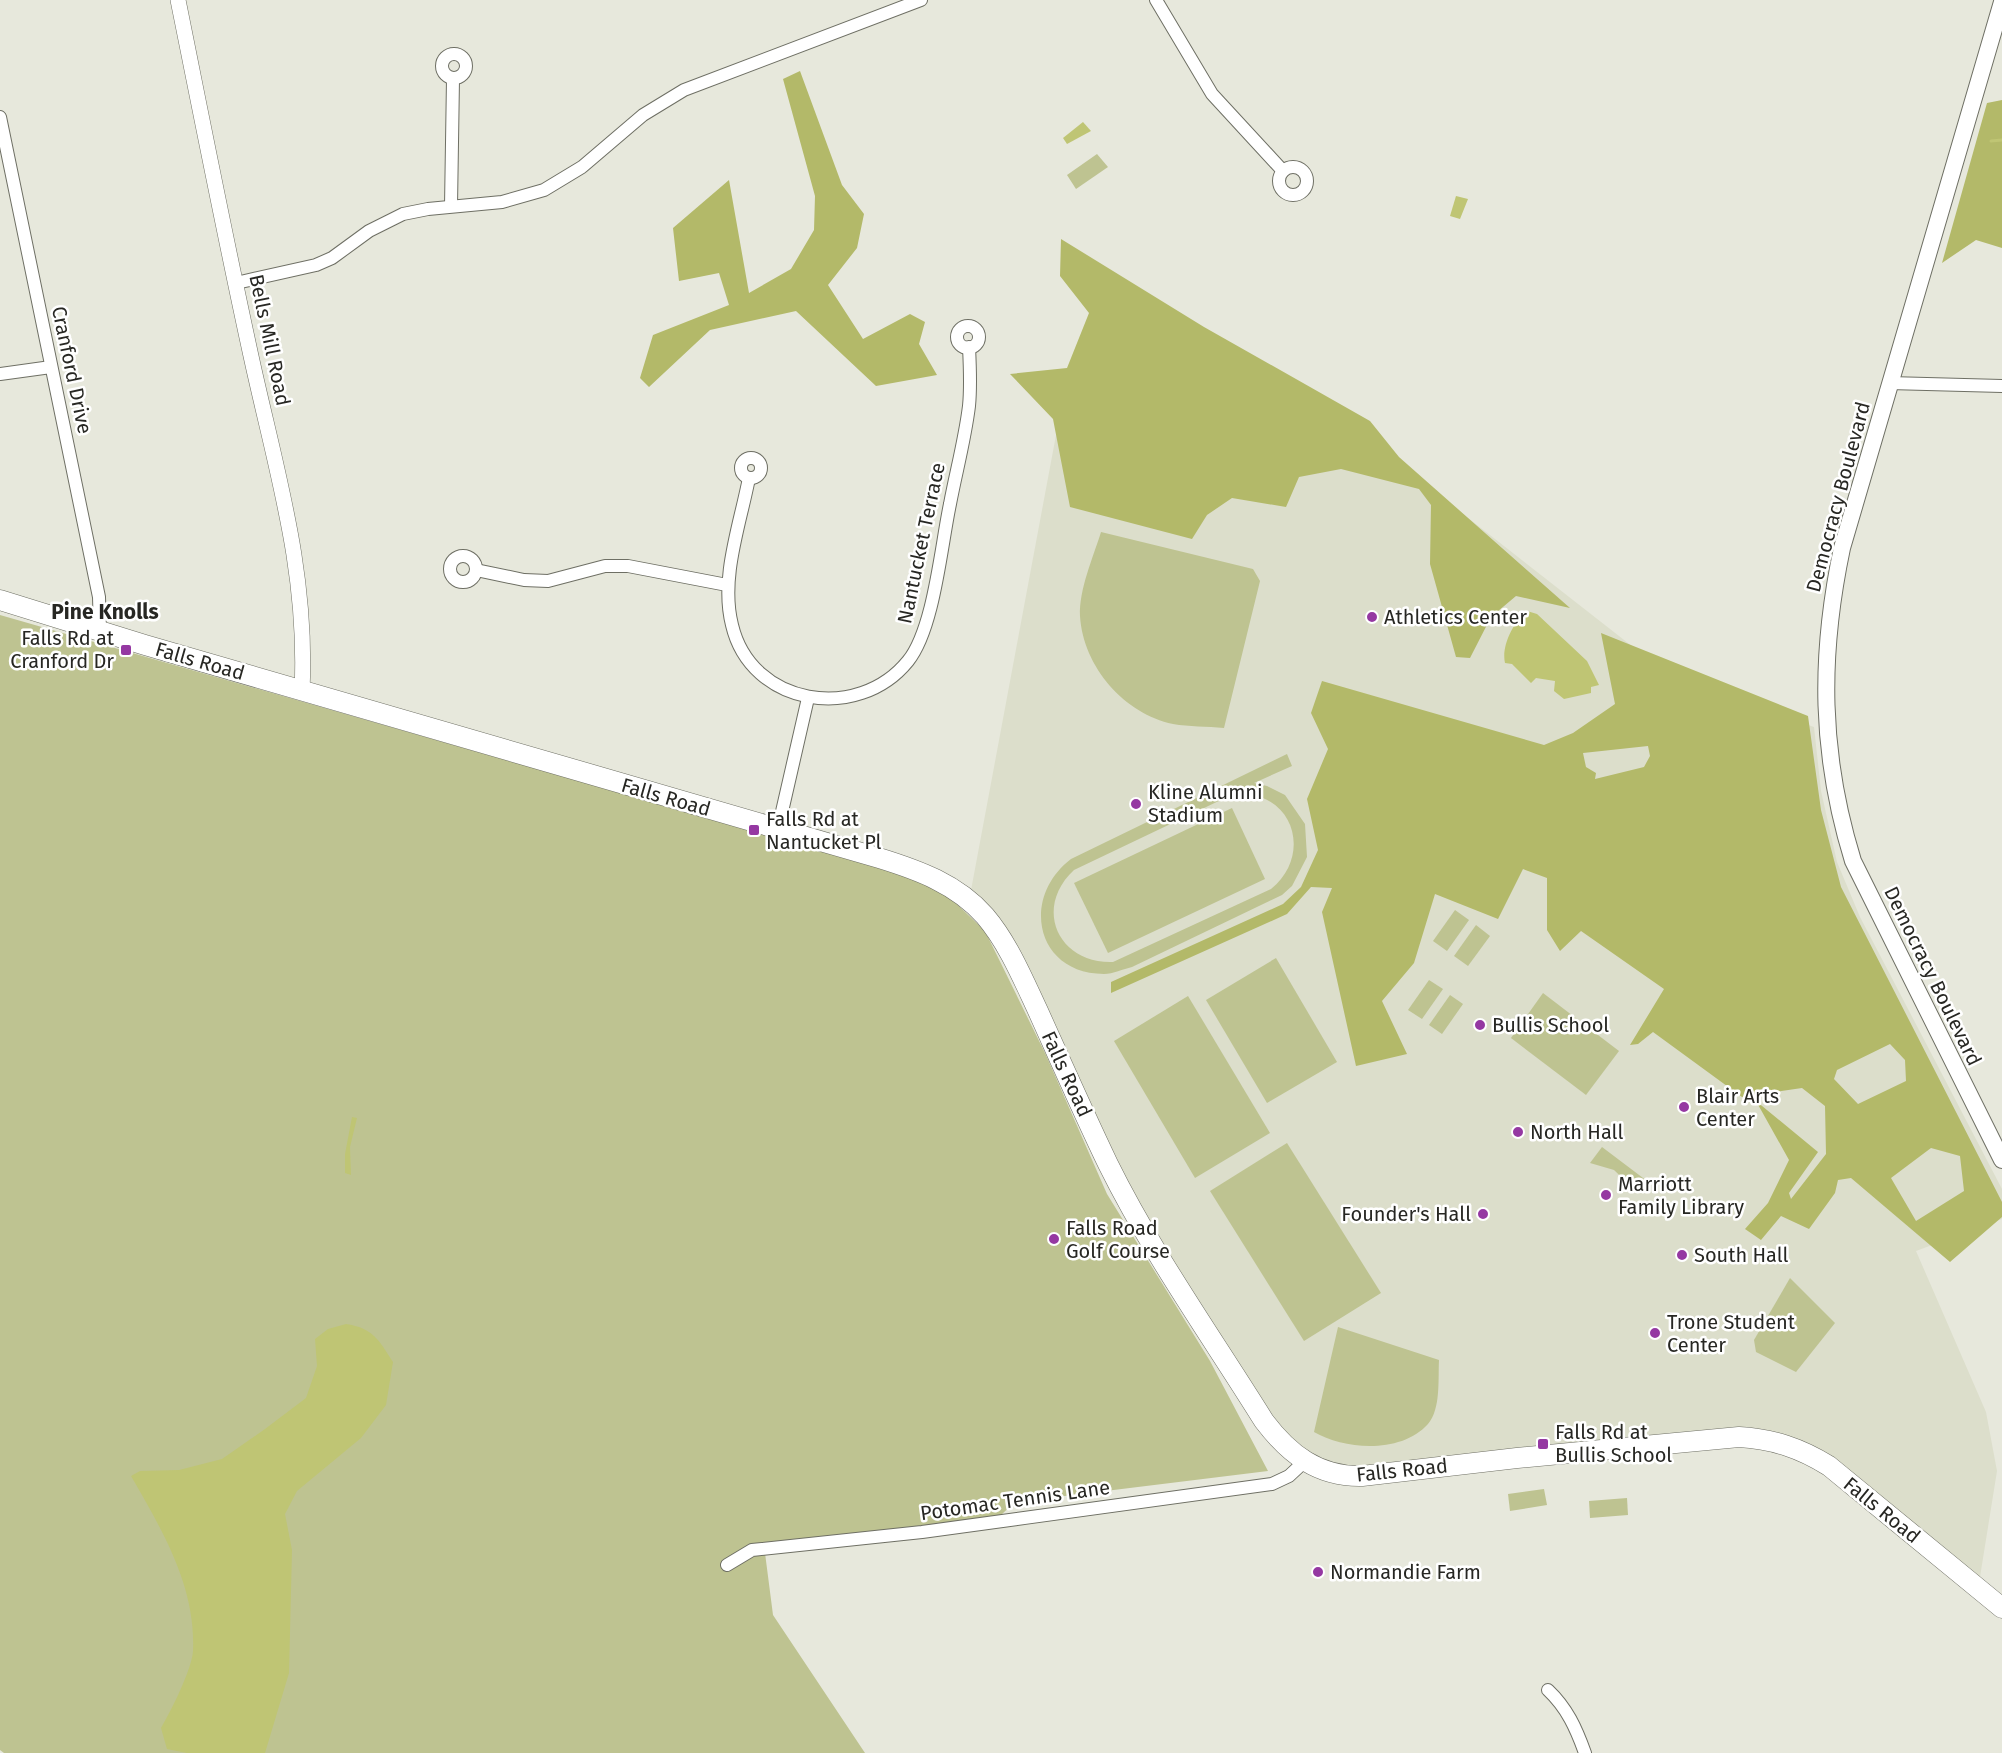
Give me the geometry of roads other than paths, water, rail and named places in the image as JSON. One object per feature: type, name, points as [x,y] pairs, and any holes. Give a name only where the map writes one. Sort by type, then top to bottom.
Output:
[{"type":"main road","name":"Democracy Boulevard","points":[[2002,2],[1842,548],[1830,609],[1825,685],[1831,770],[1843,828],[1853,861],[2002,1160]]},
{"type":"main road","name":"Falls Road","points":[[0,600],[302,691],[778,829],[926,874],[950,886],[985,917],[999,935],[1024,982],[1109,1166],[1141,1224],[1264,1421],[1280,1441],[1304,1462],[1340,1475],[1362,1476],[1517,1458],[1739,1437],[1767,1439],[1803,1450],[1829,1466],[2002,1608]]},
{"type":"street","name":"Bells Mill Road","points":[[178,0],[236,283],[289,519],[299,576],[303,657],[302,691]]},
{"type":"street","points":[[236,283],[316,265],[391,219],[428,209],[502,202],[544,190],[582,167],[643,115],[684,90],[921,0]]},
{"type":"street","points":[[1156,0],[1212,94],[1283,171]]},
{"type":"street","points":[[451,206],[453,79]]},
{"type":"street","name":"Cranford Drive","points":[[0,117],[99,597],[100,631]]},
{"type":"street","name":"Nantucket Terrace","points":[[749,478],[727,585],[732,626],[744,654],[765,676],[808,698],[847,697],[882,683],[907,662],[921,640],[969,408],[969,347]]},
{"type":"street","points":[[0,374],[51,367]]},
{"type":"street","points":[[1889,383],[2002,386]]},
{"type":"street","points":[[476,570],[548,581],[616,566],[727,585]]},
{"type":"street","points":[[778,829],[808,698]]},
{"type":"street","name":"Potomac Tennis Lane","points":[[727,1565],[752,1550],[922,1532],[1272,1484],[1289,1476],[1304,1462]]},
{"type":"street","points":[[1548,1690],[1561,1702],[1575,1726],[1585,1753]]},
{"type":"waterway","points":[[1991,141],[2002,140]]},
{"type":"place","name":"Athletics Center","points":[[1372,617]]},
{"type":"place","name":"Falls Rd at Cranford Dr","points":[[126,650]]},
{"type":"place","name":"Kline Alumni Stadium","points":[[1136,804]]},
{"type":"place","name":"Falls Rd at Nantucket Pl","points":[[754,830]]},
{"type":"place","name":"Bullis School","points":[[1480,1025]]},
{"type":"place","name":"Blair Arts Center","points":[[1684,1107]]},
{"type":"place","name":"North Hall","points":[[1518,1132]]},
{"type":"place","name":"Marriott Family Library","points":[[1606,1195]]},
{"type":"place","name":"Founder's Hall","points":[[1483,1214]]},
{"type":"place","name":"Falls Road Golf Course","points":[[1054,1239]]},
{"type":"place","name":"South Hall","points":[[1682,1255]]},
{"type":"place","name":"Trone Student Center","points":[[1655,1333]]},
{"type":"place","name":"Falls Rd at Bullis School","points":[[1543,1444]]},
{"type":"place","name":"Normandie Farm","points":[[1318,1572]]},
{"type":"district","name":"Pine Knolls","points":[[105,612]]}]
